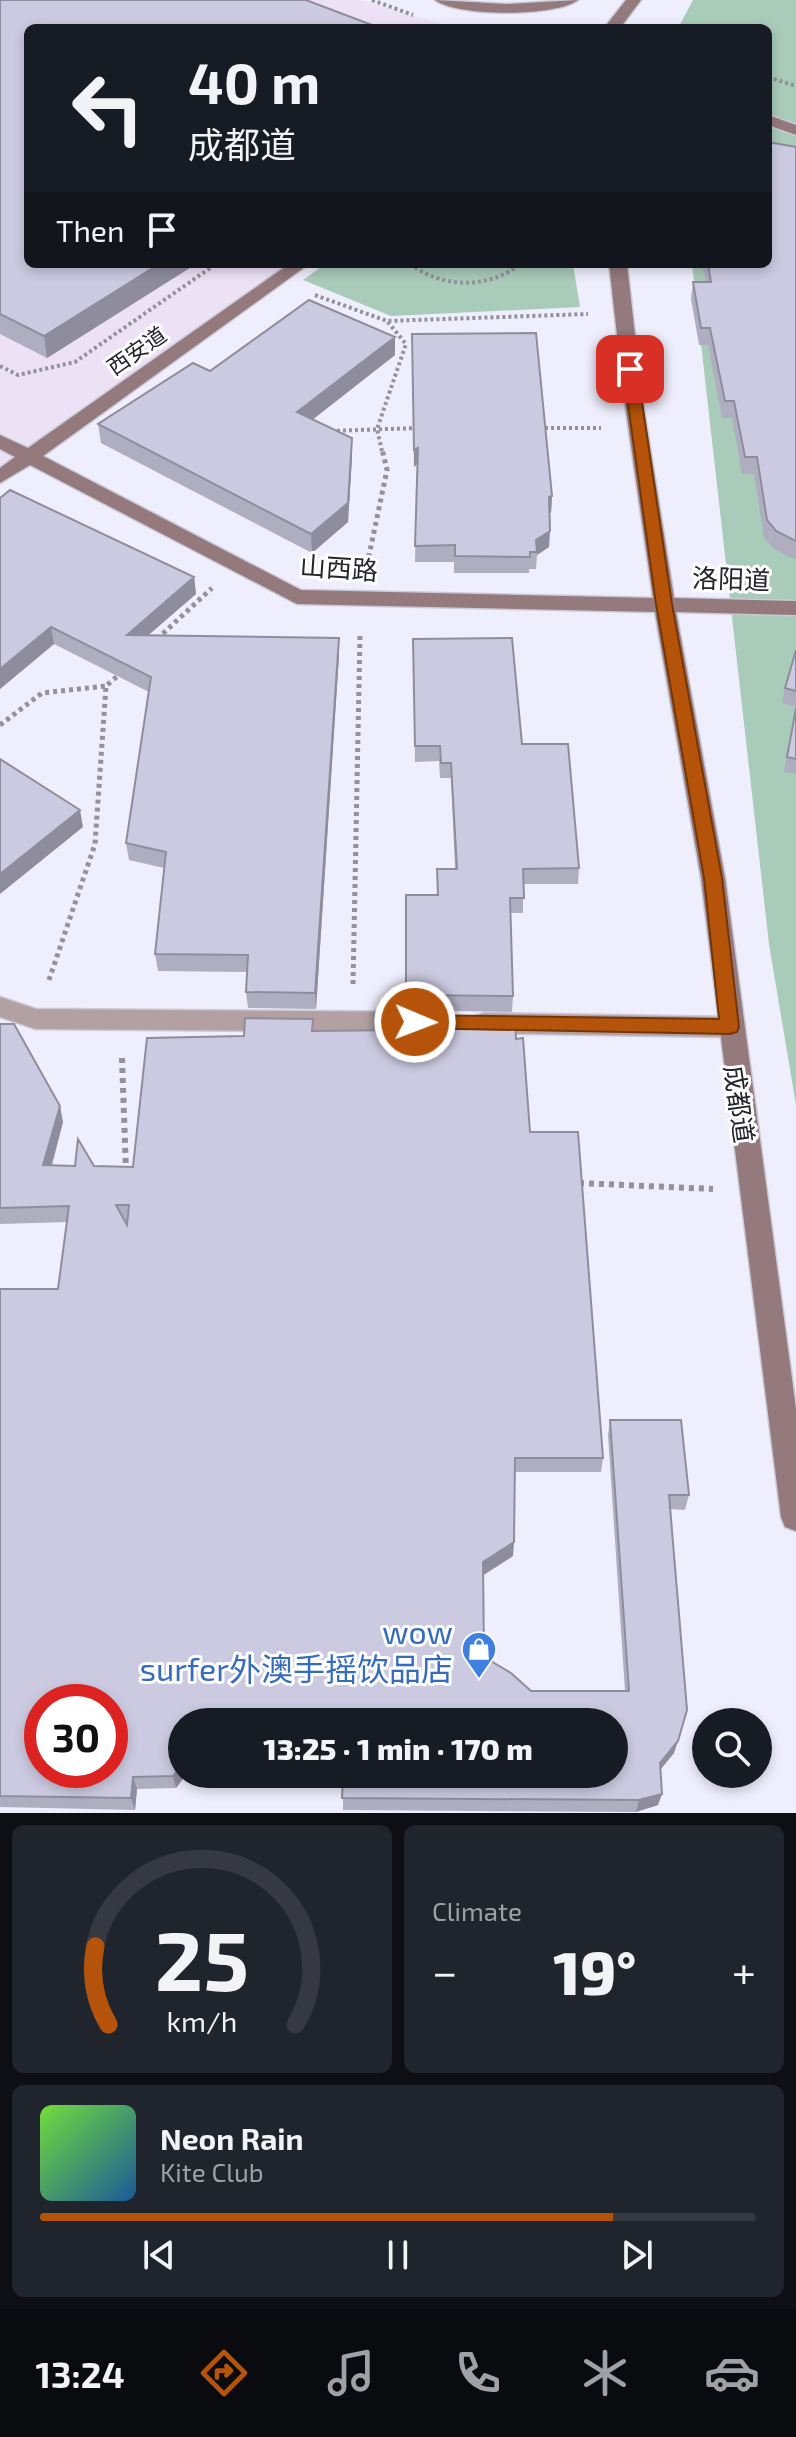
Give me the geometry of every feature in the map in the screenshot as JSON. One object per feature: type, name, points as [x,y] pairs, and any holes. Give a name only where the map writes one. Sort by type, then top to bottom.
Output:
[{"type":"street","points":[[434,0],[490,22]]},
{"type":"street","points":[[442,0],[474,8],[500,9],[571,0]]},
{"type":"street","points":[[615,24],[634,0]]},
{"type":"street","points":[[772,121],[793,129]]},
{"type":"street","points":[[772,127],[793,129]]},
{"type":"street","name":"西安道","points":[[0,477],[294,268]]},
{"type":"street","name":"成都道","points":[[618,268],[664,604],[713,878],[796,1517]]},
{"type":"street","name":"山西路","points":[[0,441],[297,597],[664,604]]},
{"type":"street","name":"洛阳道","points":[[664,604],[796,608]]},
{"type":"street","points":[[0,1007],[36,1019],[730,1027]]},
{"type":"path","points":[[372,0],[420,18]]},
{"type":"path","points":[[772,78],[796,86]]},
{"type":"path","points":[[0,366],[18,375],[75,362],[210,268]]},
{"type":"path","points":[[416,268],[431,277],[470,283],[506,275],[516,268]]},
{"type":"path","points":[[277,280],[387,321],[624,313]]},
{"type":"path","points":[[352,1021],[360,598],[387,470],[377,429],[406,344],[387,321]]},
{"type":"path","points":[[318,425],[331,431],[423,428]]},
{"type":"path","points":[[531,428],[638,428]]},
{"type":"path","points":[[149,646],[237,565]]},
{"type":"path","points":[[0,725],[42,693],[106,686],[128,666]]},
{"type":"path","points":[[36,1019],[95,844],[106,686]]},
{"type":"path","points":[[120,1021],[127,1178]]},
{"type":"path","points":[[126,1162],[142,1163]]},
{"type":"path","points":[[565,1182],[752,1191]]},
{"type":"shaded area","points":[[0,0],[360,0],[442,24],[24,24],[24,268],[281,268],[0,468]]},
{"type":"green space","points":[[693,0],[796,0],[796,1105],[769,944],[692,268],[772,268],[772,24],[680,24]]},
{"type":"green space","points":[[320,268],[574,268],[580,307],[391,316],[303,280]]},
{"type":"building","points":[[0,0],[306,0],[369,24],[24,24],[24,268],[153,268],[44,336],[0,314]]},
{"type":"building","points":[[772,143],[796,147],[796,541],[776,531],[767,520],[757,457],[745,457],[734,401],[725,401],[710,328],[701,328],[693,282],[711,282],[709,268],[772,268]]},
{"type":"building","points":[[309,300],[395,337],[297,412],[352,438],[348,503],[311,534],[98,424],[193,363],[210,371]]},
{"type":"building","points":[[536,333],[552,496],[549,497],[550,531],[536,540],[537,552],[530,552],[530,557],[455,556],[455,545],[415,546],[418,448],[414,450],[412,334]]},
{"type":"building","points":[[10,490],[194,577],[127,635],[339,638],[315,993],[246,992],[248,955],[155,954],[166,852],[126,843],[151,677],[51,627],[0,669],[0,498]]},
{"type":"building","points":[[512,638],[522,744],[568,744],[579,868],[523,869],[524,898],[510,898],[513,996],[406,995],[406,895],[438,895],[437,869],[457,869],[451,763],[441,763],[440,746],[415,746],[413,639]]},
{"type":"building","points":[[796,650],[796,691],[785,688]]},
{"type":"building","points":[[796,708],[796,759],[787,757]]},
{"type":"building","points":[[0,759],[80,810],[0,874]]},
{"type":"building","points":[[245,1018],[313,1019],[312,1031],[404,1030],[405,1020],[515,1021],[516,1039],[523,1038],[530,1132],[578,1132],[603,1458],[515,1458],[514,1542],[483,1562],[484,1657],[511,1673],[531,1691],[629,1691],[610,1420],[681,1420],[689,1495],[669,1495],[687,1710],[678,1741],[660,1763],[662,1794],[639,1800],[342,1798],[342,1788],[628,1788],[628,1708],[168,1708],[168,1776],[133,1777],[131,1798],[0,1796],[0,1289],[58,1289],[69,1206],[0,1208],[0,1024],[14,1024],[60,1106],[43,1165],[75,1166],[78,1139],[94,1166],[133,1167],[147,1038],[244,1036]],"holes":[[[116,1205],[129,1205],[127,1225]]]},
{"type":"place","name":"wow surfer外澳手摇饮品店","points":[[479,1680]]},
{"type":"route","points":[[415,1022],[730,1027],[713,878],[664,604],[630,369]]}]
